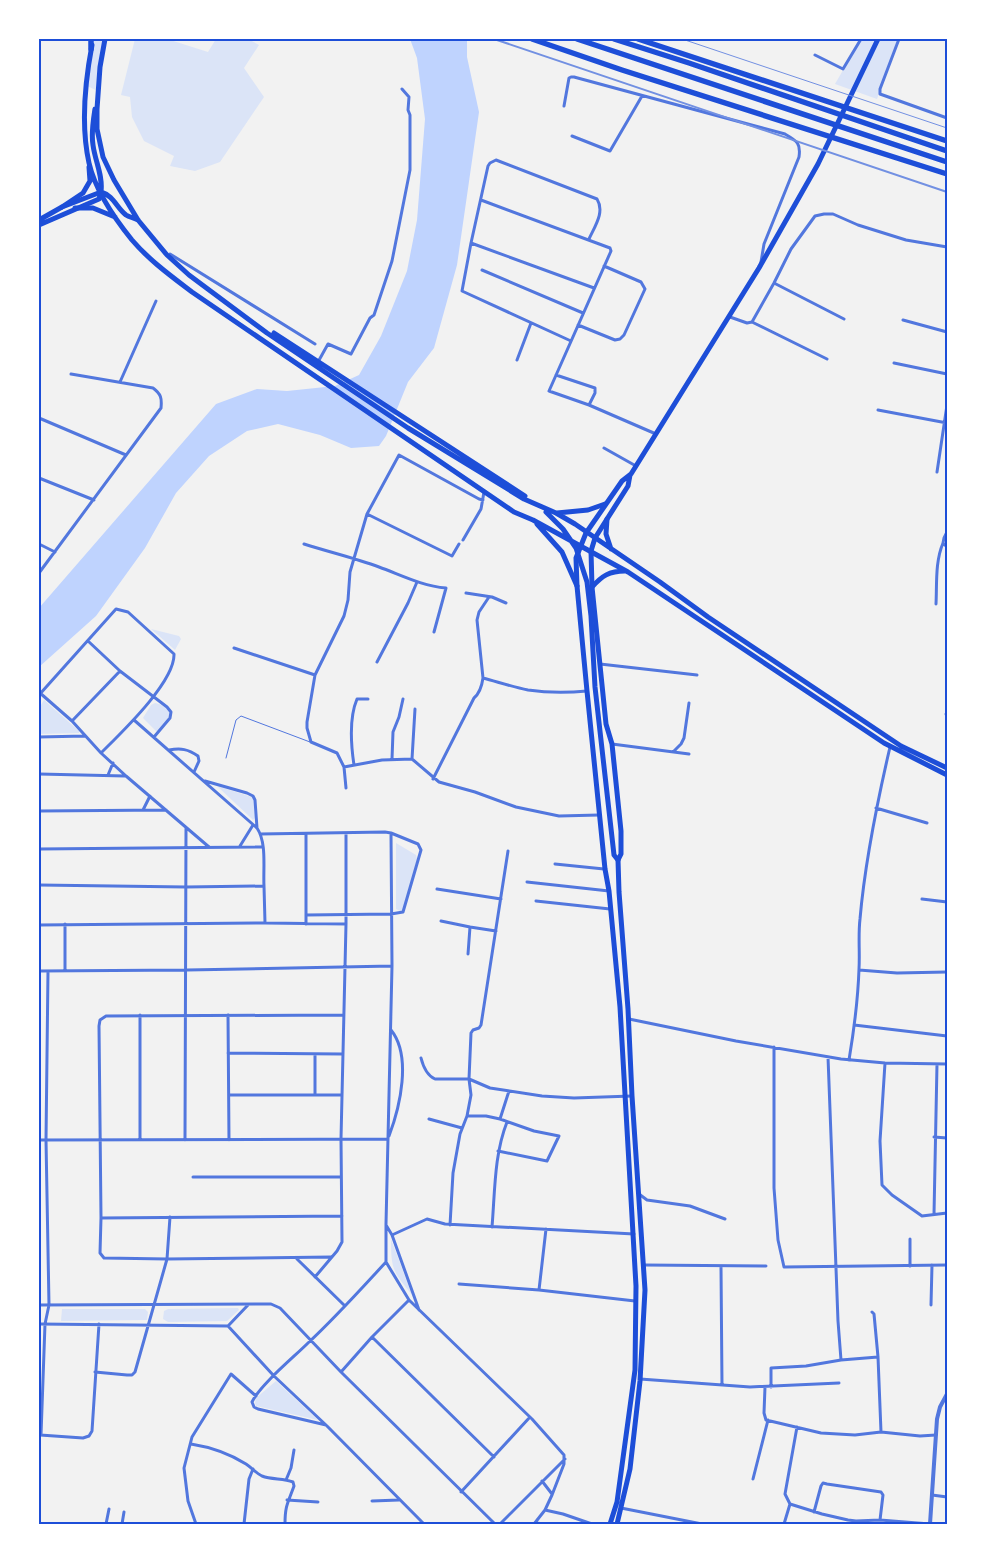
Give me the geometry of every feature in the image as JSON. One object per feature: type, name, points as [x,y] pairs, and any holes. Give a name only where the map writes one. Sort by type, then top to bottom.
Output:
[{"type":"highway","points":[[91,49],[92,39]]},
{"type":"highway","points":[[532,39],[622,70],[947,174]]},
{"type":"highway","points":[[576,39],[947,162]]},
{"type":"highway","points":[[614,39],[689,62],[947,150]]},
{"type":"highway","points":[[638,39],[947,141]]},
{"type":"main road","points":[[105,39],[100,67],[97,129],[103,157],[114,180],[138,220],[168,254],[189,275],[267,333],[529,498],[549,514],[563,529],[576,548],[588,582],[597,715],[614,855],[618,860]]},
{"type":"main road","points":[[617,1524],[630,1470],[640,1379],[645,1290],[619,892],[618,860],[621,854],[621,831],[612,744],[606,724],[592,590],[591,551],[595,538],[628,486],[631,474],[760,268],[818,164],[878,39]]},
{"type":"main road","points":[[39,220],[83,193],[90,181],[90,164],[84,114],[91,49]]},
{"type":"main road","points":[[39,225],[99,199],[102,182],[91,130],[98,91]]},
{"type":"main road","points":[[90,164],[101,192],[115,217],[132,240],[160,267],[192,292],[514,512],[533,520],[628,572],[890,746],[947,775]]},
{"type":"main road","points":[[62,207],[101,192],[114,200],[126,215],[138,220]]},
{"type":"main road","points":[[75,208],[93,208],[115,217]]},
{"type":"main road","points":[[158,242],[214,292],[318,362],[408,428],[524,499],[556,514],[595,538],[708,617],[901,746],[947,768]]},
{"type":"main road","points":[[610,1524],[617,1502],[635,1370],[636,1301],[634,1234],[620,1019],[609,891],[599,815],[577,589],[576,558],[586,533],[622,481],[631,474]]},
{"type":"main road","points":[[556,514],[588,510],[605,504]]},
{"type":"main road","points":[[607,519],[606,534],[611,549]]},
{"type":"main road","points":[[533,520],[562,552],[577,589]]},
{"type":"main road","points":[[592,590],[607,573],[616,571],[628,572]]},
{"type":"main road","points":[[577,589],[588,588],[592,590]]},
{"type":"main road","points":[[620,1019],[628,1019]]},
{"type":"street","points":[[815,55],[843,69],[861,39]]},
{"type":"street","points":[[899,39],[879,91],[880,94],[947,118]]},
{"type":"street","points":[[564,106],[569,78],[571,77],[785,134],[797,141],[800,149],[799,157],[764,244],[760,268]]},
{"type":"street","points":[[318,362],[328,344],[351,354],[370,318],[374,315],[392,261],[410,170],[409,97],[402,90]]},
{"type":"street","points":[[572,136],[610,151],[642,96]]},
{"type":"street","points":[[571,341],[462,291],[490,163],[496,160],[597,199],[601,211],[590,239]]},
{"type":"street","points":[[481,200],[610,248],[611,251],[549,391],[589,405],[656,434]]},
{"type":"street","points":[[752,322],[791,249],[815,216],[833,214],[858,225],[906,240],[947,247]]},
{"type":"street","points":[[472,244],[594,288]]},
{"type":"street","points":[[170,254],[315,344]]},
{"type":"street","points":[[578,324],[614,340],[620,339],[624,335],[646,289],[641,282],[604,266]]},
{"type":"street","points":[[482,270],[583,313]]},
{"type":"street","points":[[774,283],[844,318]]},
{"type":"street","points":[[120,382],[156,302]]},
{"type":"street","points":[[730,317],[747,323],[752,322],[827,359]]},
{"type":"street","points":[[903,320],[947,332]]},
{"type":"street","points":[[517,360],[531,323]]},
{"type":"street","points":[[894,363],[947,374]]},
{"type":"street","points":[[39,573],[162,408],[162,399],[159,392],[153,388],[71,374]]},
{"type":"street","points":[[556,375],[595,388],[595,393],[589,405]]},
{"type":"street","points":[[937,472],[946,423],[947,405]]},
{"type":"street","points":[[878,410],[946,423]]},
{"type":"street","points":[[39,418],[126,455]]},
{"type":"street","points":[[604,448],[636,466]]},
{"type":"street","points":[[346,788],[344,767],[337,753],[311,742],[307,722],[315,675],[344,616],[348,600],[350,572],[367,514],[399,455],[483,500]]},
{"type":"street","points":[[39,478],[94,500]]},
{"type":"street","points":[[463,540],[481,509],[484,491]]},
{"type":"street","points":[[367,514],[452,556],[459,544]]},
{"type":"street","points":[[936,604],[937,563],[947,532]]},
{"type":"street","points":[[943,543],[947,547]]},
{"type":"street","points":[[39,544],[55,552]]},
{"type":"street","points":[[304,544],[354,559],[417,582],[446,588],[434,632]]},
{"type":"street","points":[[376,662],[408,603],[417,582]]},
{"type":"street","points":[[466,593],[489,597],[506,603]]},
{"type":"street","points":[[434,779],[474,698],[478,694],[483,678],[477,620],[479,612],[489,597]]},
{"type":"street","points":[[101,752],[134,720],[154,697],[173,665],[174,654],[128,612],[119,608],[113,610],[88,641],[39,694],[72,722],[85,736],[101,752],[112,763],[126,776],[209,847]]},
{"type":"street","points":[[88,641],[120,671],[171,712],[171,715],[154,737]]},
{"type":"street","points":[[234,648],[315,675]]},
{"type":"street","points":[[600,664],[697,675]]},
{"type":"street","points":[[72,722],[120,671]]},
{"type":"street","points":[[483,678],[543,692],[587,691]]},
{"type":"street","points":[[354,765],[351,732],[356,699],[368,699]]},
{"type":"street","points":[[392,759],[393,732],[403,699]]},
{"type":"street","points":[[673,752],[682,744],[684,738],[689,702]]},
{"type":"street","points":[[412,759],[415,709]]},
{"type":"street","points":[[134,720],[256,828],[260,834],[263,846],[264,923]]},
{"type":"street","points":[[39,736],[85,736]]},
{"type":"street","points":[[612,744],[688,754]]},
{"type":"street","points":[[849,1060],[859,970],[861,904],[876,808],[890,746]]},
{"type":"street","points":[[169,750],[185,749],[198,756],[199,761],[194,772]]},
{"type":"street","points":[[344,767],[392,759],[412,759],[434,779],[445,784],[476,792],[502,803],[532,812],[559,816],[599,815]]},
{"type":"street","points":[[108,775],[112,763]]},
{"type":"street","points":[[39,774],[126,776]]},
{"type":"street","points":[[204,781],[253,796],[255,800],[256,828]]},
{"type":"street","points":[[143,810],[150,796]]},
{"type":"street","points":[[876,808],[927,824]]},
{"type":"street","points":[[39,811],[166,810]]},
{"type":"street","points":[[239,847],[252,825]]},
{"type":"street","points":[[185,1140],[186,828]]},
{"type":"street","points":[[260,834],[391,832],[420,846],[404,910],[400,913],[306,915]]},
{"type":"street","points":[[391,832],[392,966],[386,1262],[409,1300],[530,1417],[565,1459],[552,1495],[545,1510],[535,1524]]},
{"type":"street","points":[[315,1277],[340,1246],[342,1216],[341,1139],[346,833]]},
{"type":"street","points":[[306,834],[306,924]]},
{"type":"street","points":[[39,849],[263,846]]},
{"type":"street","points":[[450,1224],[453,1173],[471,1094],[469,1079],[471,1033],[481,1026],[508,851]]},
{"type":"street","points":[[555,864],[605,869]]},
{"type":"street","points":[[527,882],[609,891]]},
{"type":"street","points":[[39,885],[264,886]]},
{"type":"street","points":[[437,889],[501,899]]},
{"type":"street","points":[[922,899],[947,902]]},
{"type":"street","points":[[536,901],[610,909]]},
{"type":"street","points":[[441,920],[496,931]]},
{"type":"street","points":[[64,924],[64,970]]},
{"type":"street","points":[[39,925],[346,924]]},
{"type":"street","points":[[468,954],[470,927]]},
{"type":"street","points":[[39,971],[392,966]]},
{"type":"street","points":[[859,970],[897,974],[947,972]]},
{"type":"street","points":[[48,971],[46,1140],[50,1305],[45,1324],[39,1435],[83,1438],[89,1436],[92,1431],[99,1324]]},
{"type":"street","points":[[331,1257],[107,1259],[100,1253],[100,1020],[106,1016],[140,1015],[344,1015]]},
{"type":"street","points":[[140,1015],[140,1140]]},
{"type":"street","points":[[228,1015],[229,1140]]},
{"type":"street","points":[[628,1019],[828,1058],[885,1063],[947,1064]]},
{"type":"street","points":[[854,1025],[947,1036]]},
{"type":"street","points":[[388,1139],[402,1088],[401,1045],[390,1028]]},
{"type":"street","points":[[774,1047],[774,1188],[778,1240],[784,1267],[947,1265]]},
{"type":"street","points":[[228,1053],[342,1054]]},
{"type":"street","points":[[315,1054],[315,1095]]},
{"type":"street","points":[[421,1058],[425,1069],[432,1078],[469,1079],[490,1088],[542,1096],[574,1098],[632,1096]]},
{"type":"street","points":[[828,1058],[841,1360]]},
{"type":"street","points":[[885,1063],[880,1141],[881,1182],[892,1196],[920,1215],[947,1213]]},
{"type":"street","points":[[934,1214],[934,1137],[937,1064]]},
{"type":"street","points":[[500,1119],[509,1091]]},
{"type":"street","points":[[229,1095],[342,1095]]},
{"type":"street","points":[[467,1116],[486,1116],[500,1119],[534,1132],[559,1136],[547,1161],[498,1152]]},
{"type":"street","points":[[429,1119],[462,1128]]},
{"type":"street","points":[[492,1227],[498,1152],[507,1122]]},
{"type":"street","points":[[934,1137],[947,1138]]},
{"type":"street","points":[[39,1140],[388,1139]]},
{"type":"street","points":[[193,1177],[341,1177]]},
{"type":"street","points":[[639,1194],[647,1200],[690,1206],[725,1219]]},
{"type":"street","points":[[101,1218],[342,1216]]},
{"type":"street","points":[[95,1372],[132,1375],[135,1372],[150,1325],[167,1259],[170,1217]]},
{"type":"street","points":[[392,1235],[427,1219],[445,1224],[634,1234]]},
{"type":"street","points":[[386,1224],[392,1235],[420,1311]]},
{"type":"street","points":[[540,1290],[546,1229]]},
{"type":"street","points":[[910,1239],[910,1266]]},
{"type":"street","points":[[296,1258],[345,1306]]},
{"type":"street","points":[[327,1426],[254,1407],[252,1402],[274,1376],[345,1306],[386,1262]]},
{"type":"street","points":[[643,1265],[766,1266]]},
{"type":"street","points":[[931,1306],[932,1266]]},
{"type":"street","points":[[721,1267],[722,1385]]},
{"type":"street","points":[[459,1284],[540,1290],[636,1301]]},
{"type":"street","points":[[340,1372],[409,1300]]},
{"type":"street","points":[[228,1326],[248,1304]]},
{"type":"street","points":[[39,1305],[276,1305],[340,1372],[495,1524]]},
{"type":"street","points":[[872,1312],[874,1314],[878,1357],[881,1432]]},
{"type":"street","points":[[39,1324],[228,1326],[274,1376],[327,1426],[424,1524]]},
{"type":"street","points":[[372,1337],[494,1457]]},
{"type":"street","points":[[771,1387],[771,1368],[806,1366],[841,1360],[878,1357]]},
{"type":"street","points":[[196,1524],[188,1501],[184,1468],[192,1437],[231,1374],[256,1396]]},
{"type":"street","points":[[640,1379],[765,1387],[839,1383]]},
{"type":"street","points":[[765,1387],[764,1418],[768,1420],[821,1433],[855,1435],[881,1432],[920,1436],[936,1435]]},
{"type":"street","points":[[797,1427],[785,1490],[785,1497],[790,1504],[856,1522],[880,1520],[930,1524],[937,1418],[947,1394]]},
{"type":"street","points":[[461,1492],[530,1417]]},
{"type":"street","points":[[753,1479],[768,1420]]},
{"type":"street","points":[[190,1444],[210,1448],[240,1461],[265,1477],[293,1482],[294,1486],[287,1500],[284,1524]]},
{"type":"street","points":[[286,1480],[291,1468],[294,1450]]},
{"type":"street","points":[[500,1524],[565,1459]]},
{"type":"street","points":[[244,1524],[249,1479],[253,1469]]},
{"type":"street","points":[[542,1481],[552,1495]]},
{"type":"street","points":[[814,1512],[820,1486],[823,1483],[882,1492],[880,1520]]},
{"type":"street","points":[[932,1495],[947,1497]]},
{"type":"street","points":[[287,1500],[318,1502]]},
{"type":"street","points":[[372,1501],[399,1500]]},
{"type":"street","points":[[784,1524],[790,1504]]},
{"type":"street","points":[[621,1508],[702,1524]]},
{"type":"street","points":[[106,1524],[109,1509]]},
{"type":"street","points":[[545,1510],[591,1524]]},
{"type":"street","points":[[122,1524],[124,1512]]},
{"type":"street","points":[[535,1524],[546,1524]]},
{"type":"lane","points":[[226,758],[236,720],[241,716],[311,742]]},
{"type":"shaded area","points":[[94,39],[105,39],[98,91],[87,86]]},
{"type":"shaded area","points":[[135,39],[167,39],[208,52],[216,39],[248,39],[259,45],[244,68],[264,97],[220,162],[195,171],[170,166],[174,156],[144,141],[132,117],[130,97],[121,95]]},
{"type":"shaded area","points":[[861,39],[899,39],[877,99],[835,84]]},
{"type":"shaded area","points":[[151,629],[179,636],[181,639],[175,650]]},
{"type":"shaded area","points":[[44,700],[79,733],[39,734],[39,708]]},
{"type":"shaded area","points":[[155,703],[160,704],[171,714],[158,733],[143,718],[151,705]]},
{"type":"shaded area","points":[[217,786],[255,798],[255,818],[253,820]]},
{"type":"shaded area","points":[[396,843],[416,855],[417,859],[404,910],[400,911],[396,909]]},
{"type":"shaded area","points":[[391,1239],[412,1295],[394,1270]]},
{"type":"shaded area","points":[[238,1308],[239,1310],[227,1321],[168,1322],[163,1319],[164,1311],[168,1309]]},
{"type":"shaded area","points":[[62,1309],[145,1309],[148,1312],[147,1320],[61,1321]]},
{"type":"shaded area","points":[[276,1381],[318,1420],[256,1406],[256,1398]]},
{"type":"water","points":[[410,39],[467,39],[467,57],[479,112],[457,265],[434,348],[408,382],[386,436],[379,446],[351,448],[320,435],[278,424],[247,431],[209,456],[176,493],[145,548],[96,616],[39,667],[39,608],[216,404],[257,389],[287,391],[335,386],[359,375],[381,336],[407,271],[417,220],[425,119],[417,58]]},
{"type":"tram line","points":[[682,39],[947,128]]},
{"type":"railway","points":[[494,39],[947,192]]}]
